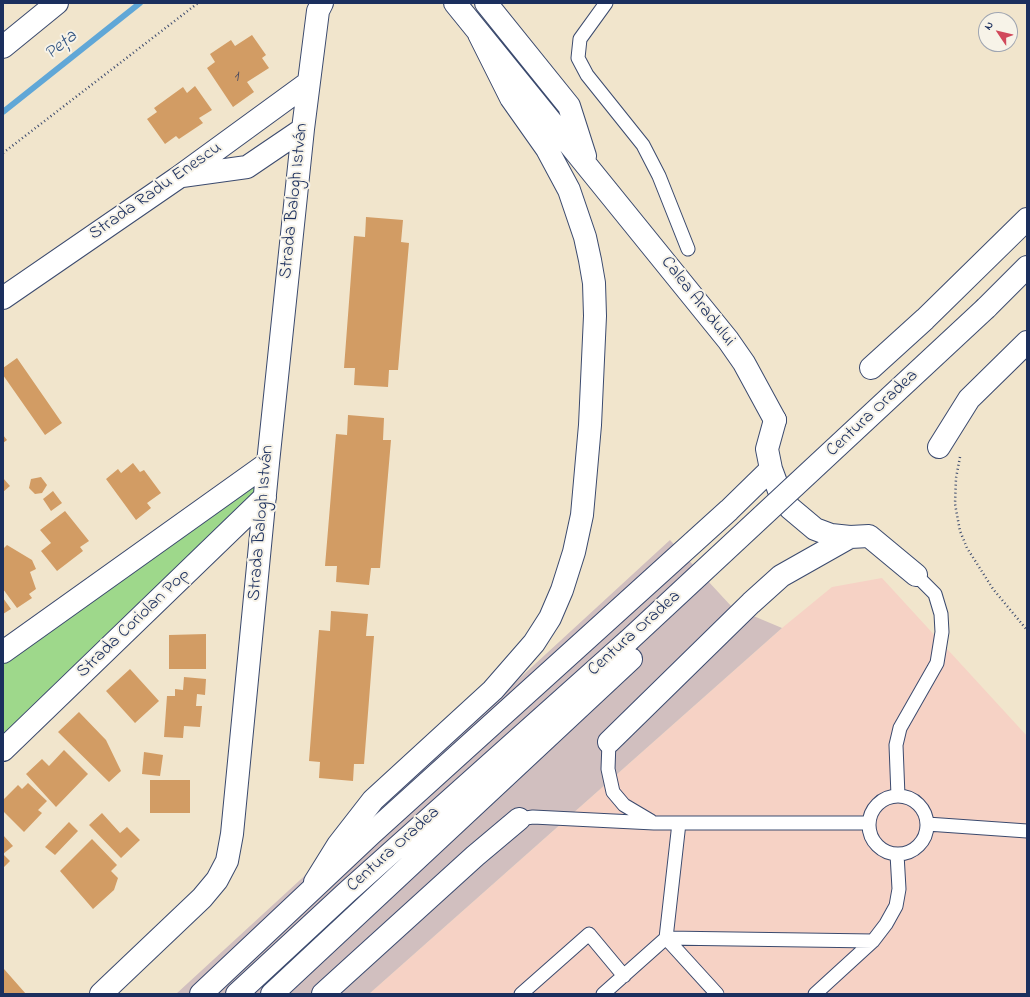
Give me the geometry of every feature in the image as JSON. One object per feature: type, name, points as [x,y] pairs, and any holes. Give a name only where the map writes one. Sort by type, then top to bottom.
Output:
[{"type":"main road","points":[[3,47],[57,3]]},
{"type":"main road","name":"Strada Balogh István","points":[[101,994],[202,898],[217,880],[227,861],[232,834],[268,463],[308,83],[318,11],[322,3]]},
{"type":"main road","name":"Calea Aradului","points":[[455,3],[728,340],[744,363],[775,420],[767,449],[771,469],[781,496],[790,508],[800,518],[815,529],[831,534],[850,537],[869,536],[916,576]]},
{"type":"main road","points":[[486,3],[569,106],[590,169]]},
{"type":"main road","points":[[309,892],[338,845],[373,800],[493,690],[534,643],[550,618],[562,590],[574,552],[582,515],[590,425],[595,316],[590,260],[585,237],[569,190],[547,149],[511,98],[479,34]]},
{"type":"main road","name":"Strada Radu Enescu","points":[[3,298],[179,177],[308,83]]},
{"type":"main road","points":[[179,177],[247,167],[303,129]]},
{"type":"main road","points":[[871,368],[925,319],[1027,219]]},
{"type":"main road","name":"Centura Oradea","points":[[990,314],[1027,267]]},
{"type":"main road","name":"Centura Oradea","points":[[272,994],[634,646],[990,314],[1027,287]]},
{"type":"main road","points":[[939,447],[969,400],[1027,342]]},
{"type":"main road","points":[[3,652],[268,463]]},
{"type":"main road","points":[[201,994],[309,892],[560,662],[729,510],[771,469]]},
{"type":"main road","name":"Strada Coriolan Pop","points":[[3,750],[265,497]]},
{"type":"main road","points":[[609,742],[751,603],[781,576],[850,537]]},
{"type":"main road","name":"Centura Oradea","points":[[238,994],[346,893],[634,646]]},
{"type":"main road","points":[[324,994],[475,856],[519,819]]},
{"type":"lane","points":[[606,3],[580,39],[578,58],[587,75],[643,145],[659,176],[688,248]]},
{"type":"lane","points":[[898,796],[896,745],[900,728],[937,663],[942,632],[941,614],[936,594],[916,576]]},
{"type":"lane","points":[[609,742],[608,769],[613,792],[624,805],[654,823]]},
{"type":"lane","points":[[898,796],[907,797],[915,801],[925,815],[927,824],[926,834],[918,845],[906,853],[897,854],[888,853],[879,848],[873,841],[869,832],[868,823],[870,814],[881,800],[898,796]]},
{"type":"lane","points":[[519,819],[533,817],[654,823],[868,823]]},
{"type":"lane","points":[[603,994],[666,938],[679,823]]},
{"type":"lane","points":[[927,824],[1027,831]]},
{"type":"lane","points":[[815,994],[873,941],[896,906],[899,889],[897,854]]},
{"type":"lane","points":[[521,994],[589,934],[624,976]]},
{"type":"lane","points":[[666,938],[873,941]]},
{"type":"lane","points":[[666,938],[717,994]]},
{"type":"path","points":[[3,153],[198,3]]},
{"type":"path","points":[[961,453],[954,491],[955,509],[966,548],[982,574],[1027,630]]},
{"type":"shaded area","points":[[670,540],[732,607],[782,628],[369,994],[176,994]]},
{"type":"shaded area","points":[[882,578],[1027,736],[1027,994],[369,994],[782,628],[832,587]]},
{"type":"green space","points":[[268,463],[265,497],[3,750],[3,652]]},
{"type":"building","points":[[252,35],[266,55],[262,58],[269,68],[247,82],[254,92],[233,107],[207,68],[215,62],[210,54],[231,40],[235,46]]},
{"type":"building","points":[[195,86],[212,110],[199,118],[203,123],[179,139],[176,136],[165,144],[147,119],[157,112],[154,108],[183,87],[187,93]]},
{"type":"building","points":[[366,217],[403,220],[401,242],[409,243],[398,370],[389,370],[388,387],[354,385],[355,368],[344,368],[354,236],[365,237]]},
{"type":"building","points":[[17,358],[62,423],[45,435],[3,375],[3,368]]},
{"type":"building","points":[[348,415],[384,418],[383,440],[391,440],[380,568],[371,568],[369,585],[336,582],[337,566],[325,566],[336,434],[347,435]]},
{"type":"building","points":[[3,435],[7,440],[3,443]]},
{"type":"building","points":[[133,463],[140,472],[144,470],[161,493],[147,503],[151,508],[136,520],[106,479],[118,469],[121,473]]},
{"type":"building","points":[[41,477],[47,485],[42,493],[35,494],[29,488],[31,479]]},
{"type":"building","points":[[3,478],[10,486],[3,492]]},
{"type":"building","points":[[53,491],[62,503],[51,511],[43,499]]},
{"type":"building","points":[[65,511],[89,541],[80,547],[83,551],[57,571],[41,551],[51,543],[40,530]]},
{"type":"building","points":[[7,545],[32,560],[36,569],[30,572],[36,589],[29,594],[32,598],[17,608],[3,589],[3,549]]},
{"type":"building","points":[[3,598],[11,609],[3,614]]},
{"type":"building","points":[[331,611],[368,614],[366,636],[374,636],[364,764],[354,764],[353,781],[319,778],[320,762],[309,761],[319,630],[330,631]]},
{"type":"building","points":[[206,634],[206,669],[169,669],[169,635]]},
{"type":"building","points":[[130,669],[159,701],[135,723],[106,691]]},
{"type":"building","points":[[184,677],[206,679],[205,695],[197,694],[196,706],[202,706],[200,727],[184,726],[183,738],[164,737],[167,696],[175,696],[175,689],[183,690]]},
{"type":"building","points":[[79,712],[106,740],[121,771],[109,782],[58,732]]},
{"type":"building","points":[[64,750],[88,774],[56,807],[26,774],[42,759],[49,766]]},
{"type":"building","points":[[144,752],[163,755],[160,776],[142,774]]},
{"type":"building","points":[[150,780],[190,780],[190,813],[150,813]]},
{"type":"building","points":[[28,783],[47,801],[38,810],[42,813],[24,832],[3,811],[3,800],[18,785],[22,789]]},
{"type":"building","points":[[102,813],[120,833],[127,827],[140,840],[121,858],[89,825]]},
{"type":"building","points":[[69,822],[78,831],[55,855],[45,847]]},
{"type":"building","points":[[3,835],[13,846],[3,854]]},
{"type":"building","points":[[92,839],[117,865],[111,871],[118,878],[114,890],[93,909],[60,871]]},
{"type":"building","points":[[3,854],[10,861],[3,868]]},
{"type":"building","points":[[4,969],[26,994],[3,994]]},
{"type":"waterway","name":"Peța","points":[[3,112],[140,3]]}]
